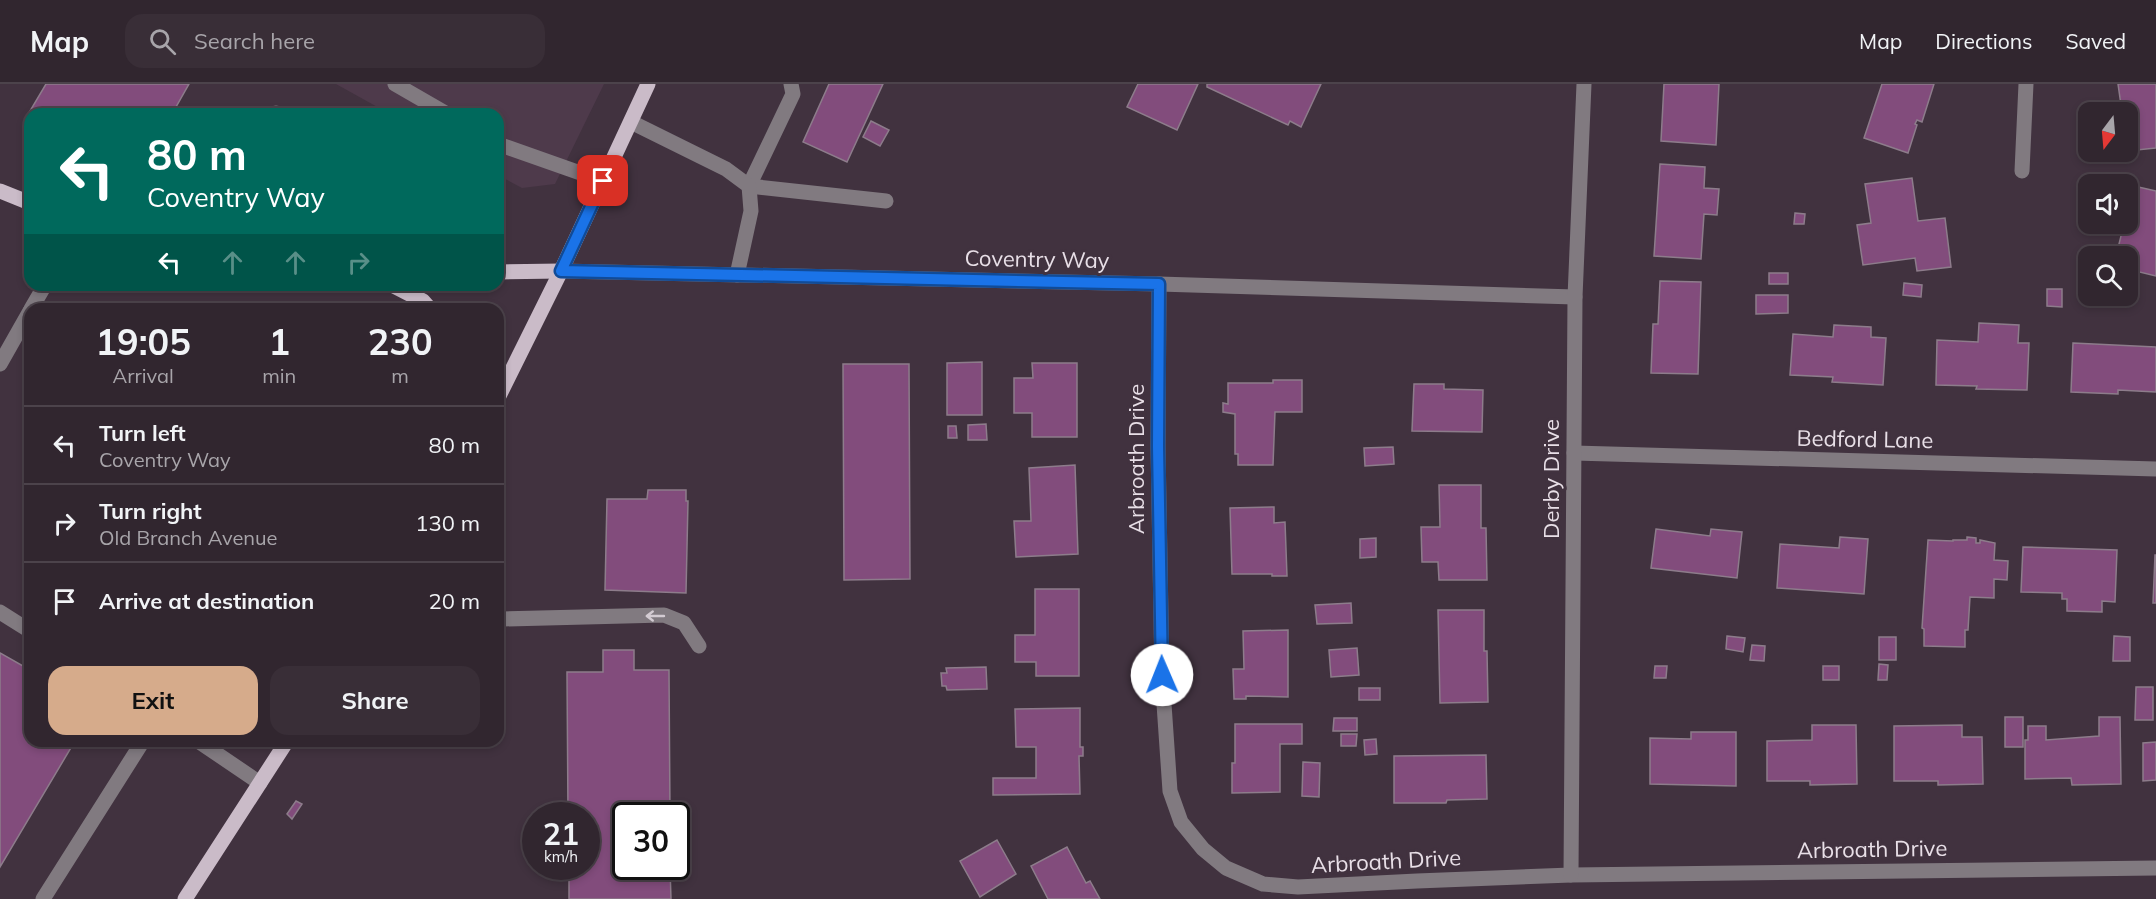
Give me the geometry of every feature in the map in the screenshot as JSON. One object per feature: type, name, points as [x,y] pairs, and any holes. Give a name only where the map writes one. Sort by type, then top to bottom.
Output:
[{"type":"main road","points":[[504,386],[561,271],[648,84]]},
{"type":"main road","points":[[0,191],[24,201]]},
{"type":"main road","name":"Coventry Way","points":[[504,272],[561,271]]},
{"type":"main road","points":[[404,291],[425,303]]},
{"type":"main road","points":[[184,899],[283,747]]},
{"type":"street","points":[[395,84],[437,108]]},
{"type":"street","points":[[736,274],[751,211],[750,186],[793,94],[791,84]]},
{"type":"street","name":"Derby Drive","points":[[1571,876],[1575,297],[1584,84]]},
{"type":"street","points":[[2022,171],[2026,84]]},
{"type":"street","points":[[631,122],[726,169],[750,186],[886,201]]},
{"type":"street","points":[[504,146],[603,181]]},
{"type":"street","name":"Coventry Way","points":[[561,271],[1159,284],[1575,297]]},
{"type":"street","name":"Arbroath Drive","points":[[1159,284],[1158,446],[1162,675],[1170,791],[1181,822],[1203,849],[1226,868],[1263,884],[1298,888],[1416,881],[1571,876],[2156,867]]},
{"type":"street","points":[[0,364],[24,322]]},
{"type":"street","name":"Bedford Lane","points":[[1574,453],[2156,469]]},
{"type":"street","points":[[0,612],[24,627]]},
{"type":"street","points":[[504,619],[664,615],[684,623],[699,646]]},
{"type":"street","points":[[43,899],[139,747]]},
{"type":"street","points":[[207,747],[260,783]]},
{"type":"shaded area","points":[[336,84],[604,84],[555,184],[522,188],[504,178],[504,108],[379,108]]},
{"type":"building","points":[[46,84],[189,84],[175,108],[32,108]]},
{"type":"building","points":[[829,84],[883,84],[847,162],[803,142]]},
{"type":"building","points":[[1138,84],[1198,84],[1177,130],[1127,107]]},
{"type":"building","points":[[1207,84],[1321,84],[1301,127],[1290,121],[1288,125],[1207,87]]},
{"type":"building","points":[[1664,84],[1719,84],[1716,145],[1661,141]]},
{"type":"building","points":[[1882,84],[1934,84],[1922,122],[1917,120],[1915,124],[1917,125],[1908,153],[1864,138]]},
{"type":"building","points":[[2118,84],[2156,84],[2156,148],[2138,150],[2138,102],[2121,102]]},
{"type":"building","points":[[871,121],[889,130],[880,146],[863,137]]},
{"type":"building","points":[[1660,164],[1705,167],[1704,188],[1719,189],[1717,215],[1704,214],[1701,259],[1654,256]]},
{"type":"building","points":[[1912,178],[1918,221],[1945,218],[1951,267],[1917,271],[1915,258],[1863,265],[1857,225],[1871,223],[1865,184]]},
{"type":"building","points":[[2138,187],[2156,191],[2156,276],[2138,272],[2138,246],[2118,246],[2122,234],[2138,234]]},
{"type":"building","points":[[1795,213],[1805,214],[1804,224],[1794,224]]},
{"type":"building","points":[[1769,273],[1788,273],[1788,284],[1769,284]]},
{"type":"building","points":[[1660,281],[1701,282],[1698,374],[1651,373],[1653,324],[1658,324]]},
{"type":"building","points":[[1904,283],[1922,285],[1921,297],[1903,295]]},
{"type":"building","points":[[2047,289],[2062,289],[2062,307],[2047,306]]},
{"type":"building","points":[[1756,295],[1788,295],[1788,313],[1756,314]]},
{"type":"building","points":[[1979,323],[2019,325],[2018,343],[2029,343],[2027,390],[1936,385],[1937,340],[1978,342]]},
{"type":"building","points":[[1834,325],[1871,327],[1871,337],[1886,338],[1883,385],[1832,382],[1833,377],[1790,375],[1793,334],[1833,337]]},
{"type":"building","points":[[2073,343],[2156,347],[2156,392],[2118,390],[2118,394],[2071,392]]},
{"type":"building","points":[[982,362],[982,415],[947,415],[947,363]]},
{"type":"building","points":[[1032,363],[1077,363],[1077,437],[1032,437],[1032,413],[1014,413],[1014,378],[1033,378]]},
{"type":"building","points":[[843,364],[909,364],[910,579],[844,580]]},
{"type":"building","points":[[1273,380],[1302,380],[1302,412],[1275,412],[1273,465],[1238,465],[1238,454],[1235,454],[1235,414],[1223,412],[1223,403],[1228,404],[1228,383],[1273,383]]},
{"type":"building","points":[[1414,384],[1444,384],[1444,389],[1483,390],[1482,432],[1412,431]]},
{"type":"building","points":[[986,424],[987,440],[968,440],[968,425]]},
{"type":"building","points":[[948,426],[956,426],[957,438],[948,438]]},
{"type":"building","points":[[1393,447],[1394,464],[1365,466],[1364,448]]},
{"type":"building","points":[[1075,465],[1078,554],[1016,557],[1014,521],[1031,521],[1029,468]]},
{"type":"building","points":[[1439,485],[1481,485],[1481,528],[1486,528],[1487,580],[1439,580],[1438,562],[1422,562],[1421,527],[1440,527]]},
{"type":"building","points":[[648,490],[686,490],[686,501],[688,501],[686,593],[605,590],[607,499],[647,499]]},
{"type":"building","points":[[1274,507],[1274,523],[1285,522],[1287,576],[1232,574],[1230,508]]},
{"type":"building","points":[[1656,529],[1710,536],[1711,529],[1742,532],[1737,578],[1651,568]]},
{"type":"building","points":[[1840,537],[1868,539],[1864,594],[1777,588],[1780,544],[1839,548]]},
{"type":"building","points":[[1967,537],[1976,538],[1976,543],[1980,543],[1980,540],[1995,543],[1994,560],[2008,561],[2007,580],[1994,579],[1994,598],[1970,597],[1965,647],[1924,646],[1924,629],[1922,628],[1928,540],[1967,540]]},
{"type":"building","points":[[1376,538],[1376,557],[1360,558],[1360,539]]},
{"type":"building","points":[[2023,547],[2117,550],[2115,602],[2102,601],[2102,612],[2067,611],[2067,599],[2062,599],[2062,593],[2021,592]]},
{"type":"building","points":[[2155,555],[2156,603],[2153,603]]},
{"type":"building","points":[[1035,589],[1079,589],[1079,676],[1036,676],[1036,662],[1015,662],[1015,635],[1035,635]]},
{"type":"building","points":[[1351,603],[1352,623],[1317,624],[1315,605]]},
{"type":"building","points":[[1438,610],[1484,610],[1488,702],[1440,703]]},
{"type":"building","points":[[1288,630],[1288,697],[1246,696],[1246,699],[1234,699],[1233,669],[1244,669],[1243,631]]},
{"type":"building","points":[[1727,636],[1745,638],[1743,652],[1726,649]]},
{"type":"building","points":[[2114,636],[2130,637],[2130,661],[2113,661]]},
{"type":"building","points":[[1879,637],[1896,637],[1896,660],[1879,660]]},
{"type":"building","points":[[1752,645],[1765,646],[1764,661],[1750,660]]},
{"type":"building","points":[[1357,648],[1359,675],[1331,677],[1329,650]]},
{"type":"building","points":[[603,650],[634,650],[634,670],[669,670],[670,802],[612,802],[612,880],[670,880],[671,899],[569,899],[569,880],[600,880],[600,802],[568,802],[567,672],[603,672]]},
{"type":"building","points":[[0,653],[24,667],[24,747],[71,747],[0,867]]},
{"type":"building","points":[[1879,664],[1888,665],[1887,680],[1878,680]]},
{"type":"building","points":[[1655,666],[1667,666],[1666,678],[1654,678]]},
{"type":"building","points":[[1823,666],[1839,666],[1839,680],[1823,680]]},
{"type":"building","points":[[986,667],[987,689],[947,690],[946,686],[942,686],[941,673],[947,673],[946,668]]},
{"type":"building","points":[[2136,687],[2153,687],[2153,720],[2135,720]]},
{"type":"building","points":[[1359,688],[1380,688],[1380,700],[1359,700]]},
{"type":"building","points":[[1080,708],[1080,747],[1083,747],[1083,756],[1079,756],[1080,794],[993,795],[993,778],[1036,778],[1036,747],[1016,747],[1015,709]]},
{"type":"building","points":[[2005,717],[2023,717],[2023,747],[2005,747]]},
{"type":"building","points":[[2099,717],[2120,717],[2121,784],[2072,785],[2071,778],[2025,779],[2025,740],[2028,740],[2028,726],[2046,726],[2046,740],[2099,736]]},
{"type":"building","points":[[1334,718],[1357,718],[1357,731],[1333,731]]},
{"type":"building","points":[[1235,724],[1302,724],[1302,744],[1280,744],[1280,792],[1232,793]]},
{"type":"building","points":[[1812,725],[1856,725],[1857,784],[1810,785],[1810,781],[1767,781],[1767,741],[1812,740]]},
{"type":"building","points":[[1962,725],[1962,737],[1982,737],[1983,784],[1938,785],[1938,781],[1894,781],[1894,726]]},
{"type":"building","points":[[1691,732],[1736,732],[1736,786],[1650,784],[1650,738],[1691,739]]},
{"type":"building","points":[[1341,734],[1357,734],[1356,746],[1341,746]]},
{"type":"building","points":[[1376,739],[1377,754],[1365,755],[1364,740]]},
{"type":"building","points":[[2156,742],[2156,780],[2143,781],[2143,743]]},
{"type":"building","points":[[1486,755],[1487,799],[1447,800],[1446,803],[1394,803],[1394,756]]},
{"type":"building","points":[[1303,762],[1320,763],[1319,797],[1302,796]]},
{"type":"building","points":[[296,801],[302,804],[292,819],[287,814]]},
{"type":"building","points":[[997,840],[1016,874],[980,897],[960,861]]},
{"type":"building","points":[[1067,847],[1086,883],[1090,881],[1100,899],[1048,899],[1031,866]]},
{"type":"route","points":[[603,181],[561,271],[1159,284],[1158,446],[1162,675]]}]
